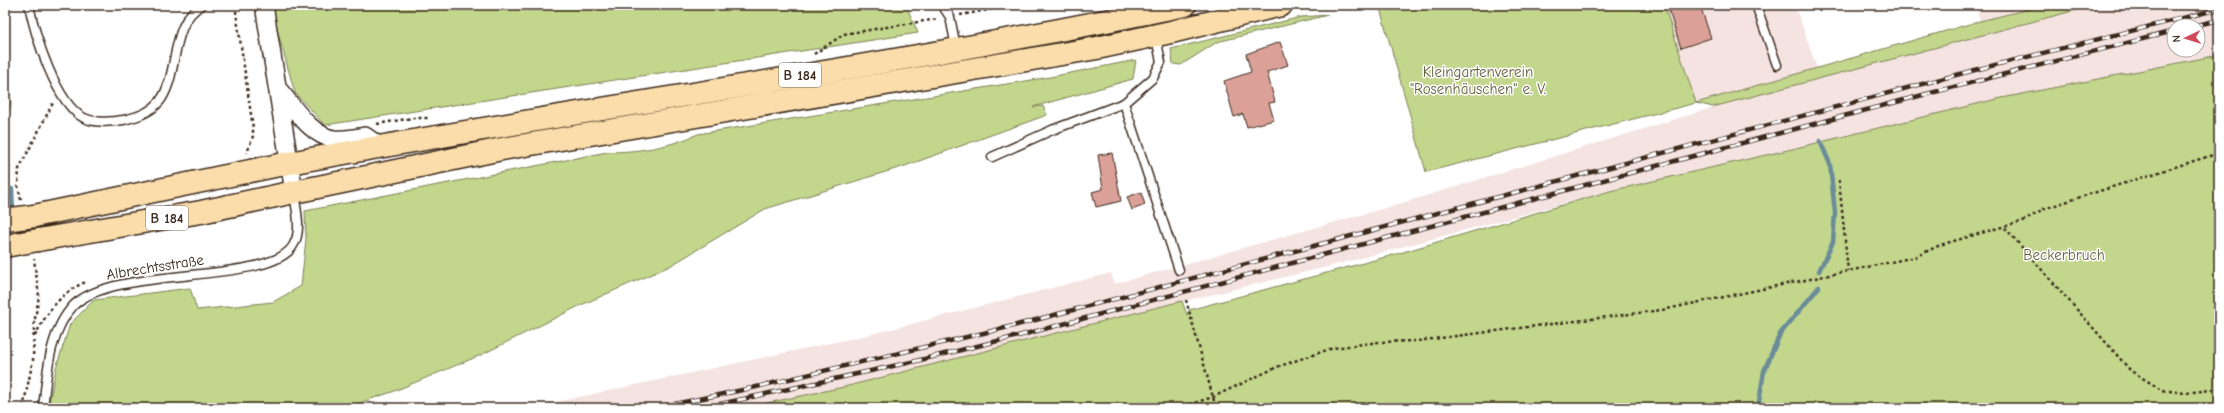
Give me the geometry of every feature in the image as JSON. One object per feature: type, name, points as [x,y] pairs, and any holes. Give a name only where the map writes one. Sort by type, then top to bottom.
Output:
[{"type":"main road","name":"B 184","points":[[5,220],[28,208],[379,146],[555,118],[956,48],[1136,10],[1185,5]]},
{"type":"main road","name":"B 184","points":[[5,246],[36,247],[502,149],[1020,62],[1155,36],[1281,5]]},
{"type":"street","points":[[264,5],[294,192]]},
{"type":"street","points":[[278,90],[312,127],[325,136],[333,139],[346,139],[365,136],[379,146]]},
{"type":"lane","points":[[29,5],[37,35],[61,94],[72,110],[84,118],[98,121],[117,121],[148,112],[160,100],[168,80],[183,27],[191,15],[202,5]]},
{"type":"lane","points":[[942,5],[950,17],[956,48]]},
{"type":"lane","points":[[1756,5],[1778,65]]},
{"type":"lane","points":[[992,157],[1052,130],[1124,103],[1153,78],[1161,62],[1155,36]]},
{"type":"lane","points":[[1124,103],[1179,270]]},
{"type":"lane","name":"Albrechtsstraße","points":[[43,408],[52,348],[59,329],[75,304],[92,294],[112,286],[236,269],[275,261],[286,254],[295,244],[297,223],[294,192]]},
{"type":"path","points":[[235,5],[253,128],[253,136],[247,153]]},
{"type":"path","points":[[810,56],[844,34],[1017,5]]},
{"type":"path","points":[[28,208],[18,186],[19,170],[54,102],[61,94]]},
{"type":"path","points":[[376,124],[412,118],[434,118]]},
{"type":"path","points":[[1178,408],[1213,397],[1277,367],[1333,348],[1379,342],[1416,341],[1662,310],[1915,257],[1940,245],[2005,228],[2026,220],[2043,209],[2219,153]]},
{"type":"path","points":[[1839,180],[1848,271]]},
{"type":"path","points":[[2005,228],[2131,371],[2162,390],[2185,393],[2219,389]]},
{"type":"path","points":[[23,408],[33,360],[34,324],[39,296],[36,247]]},
{"type":"path","points":[[1186,300],[1216,408]]},
{"type":"shaded area","points":[[1664,5],[1795,5],[1817,69],[1696,103]]},
{"type":"shaded area","points":[[1975,5],[2046,5],[1980,21]]},
{"type":"shaded area","points":[[2091,5],[2219,5],[2219,55],[2206,58],[2206,18],[2166,18],[2166,58],[2204,58],[1997,99],[1792,149],[1610,191],[1331,266],[1122,316],[838,408],[528,408],[868,335],[1111,273],[1114,284],[1396,205],[1774,89]]},
{"type":"green space","points":[[270,5],[906,5],[918,33],[325,125],[295,93]]},
{"type":"green space","name":"Kleingartenverein \"Rosenhäuschen\" e. V.","points":[[1379,5],[1664,5],[1696,103],[1426,172]]},
{"type":"green space","points":[[2046,5],[2095,5],[1713,107],[1696,103],[1980,21]]},
{"type":"green space","points":[[1328,15],[1217,42],[1181,65],[1173,64],[1171,49],[1301,17]]},
{"type":"green space","points":[[5,31],[11,104],[5,128]]},
{"type":"green space","name":"Beckerbruch","points":[[2219,55],[2219,408],[743,408],[844,387],[1182,301],[1187,315],[1189,310],[1393,255],[1610,191],[1792,149],[1997,99]]},
{"type":"green space","points":[[1136,60],[1133,79],[1033,107],[1043,106],[1047,115],[905,166],[765,209],[670,266],[579,306],[481,355],[392,392],[344,408],[48,408],[56,368],[70,324],[94,300],[190,288],[197,310],[273,302],[301,286],[306,239],[305,211],[607,152],[654,148],[687,139],[698,134],[1050,77]]},
{"type":"building","points":[[1667,5],[1700,5],[1711,38],[1681,48]]},
{"type":"building","points":[[1280,42],[1288,65],[1267,72],[1275,102],[1269,103],[1274,120],[1247,127],[1243,114],[1234,117],[1224,81],[1251,72],[1246,54]]},
{"type":"building","points":[[1112,153],[1121,201],[1096,207],[1092,192],[1103,189],[1098,155]]},
{"type":"building","points":[[1141,192],[1145,205],[1132,210],[1127,197]]},
{"type":"waterway","points":[[1819,271],[1833,242],[1835,213],[1830,164],[1820,141]]},
{"type":"waterway","points":[[12,189],[13,213]]},
{"type":"waterway","points":[[5,261],[10,251]]},
{"type":"waterway","points":[[1758,408],[1764,371],[1780,334],[1819,287]]},
{"type":"railway","points":[[655,408],[752,388],[1013,326],[1971,71],[2219,9]]},
{"type":"railway","points":[[2206,23],[2219,20]]},
{"type":"railway","points":[[702,408],[916,361],[1018,336],[1919,96],[2166,33]]}]
